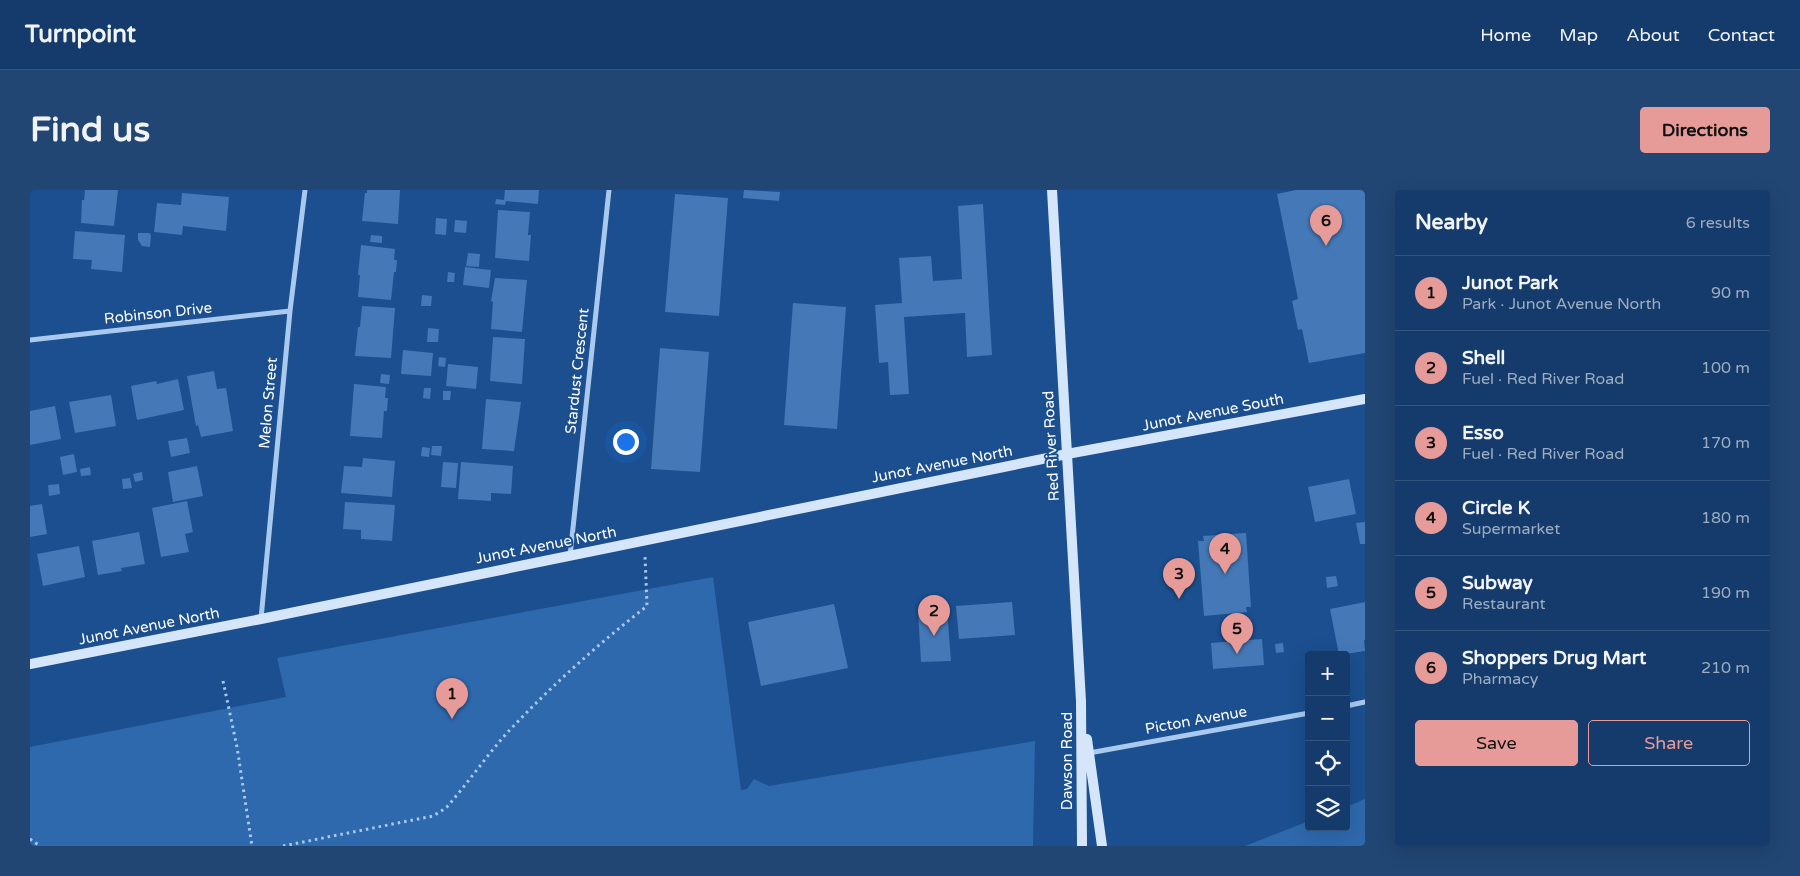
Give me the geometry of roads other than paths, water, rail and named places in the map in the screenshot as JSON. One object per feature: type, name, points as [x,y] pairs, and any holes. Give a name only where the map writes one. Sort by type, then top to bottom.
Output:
[{"type":"main road","name":"Red River Road","points":[[1052,190],[1081,701]]},
{"type":"main road","name":"Junot Avenue South","points":[[1067,454],[1365,399]]},
{"type":"main road","name":"Junot Avenue North","points":[[30,664],[260,619],[1067,454]]},
{"type":"main road","name":"Dawson Road","points":[[1081,701],[1102,846]]},
{"type":"main road","name":"Dawson Road","points":[[1081,701],[1082,846]]},
{"type":"street","name":"Melon Street","points":[[260,619],[290,310],[305,190]]},
{"type":"street","name":"Stardust Crescent","points":[[570,556],[609,190]]},
{"type":"street","name":"Robinson Drive","points":[[30,340],[290,310]]},
{"type":"street","points":[[1350,705],[1365,702]]},
{"type":"street","name":"Picton Avenue","points":[[1089,753],[1305,714]]},
{"type":"place","name":"Shoppers Drug Mart","points":[[1326,246]]},
{"type":"place","name":"Circle K","points":[[1225,574]]},
{"type":"place","name":"Esso","points":[[1179,599]]},
{"type":"place","name":"Shell","points":[[934,636]]},
{"type":"place","name":"Subway","points":[[1237,654]]},
{"type":"place","name":"Junot Park","points":[[452,719]]}]
